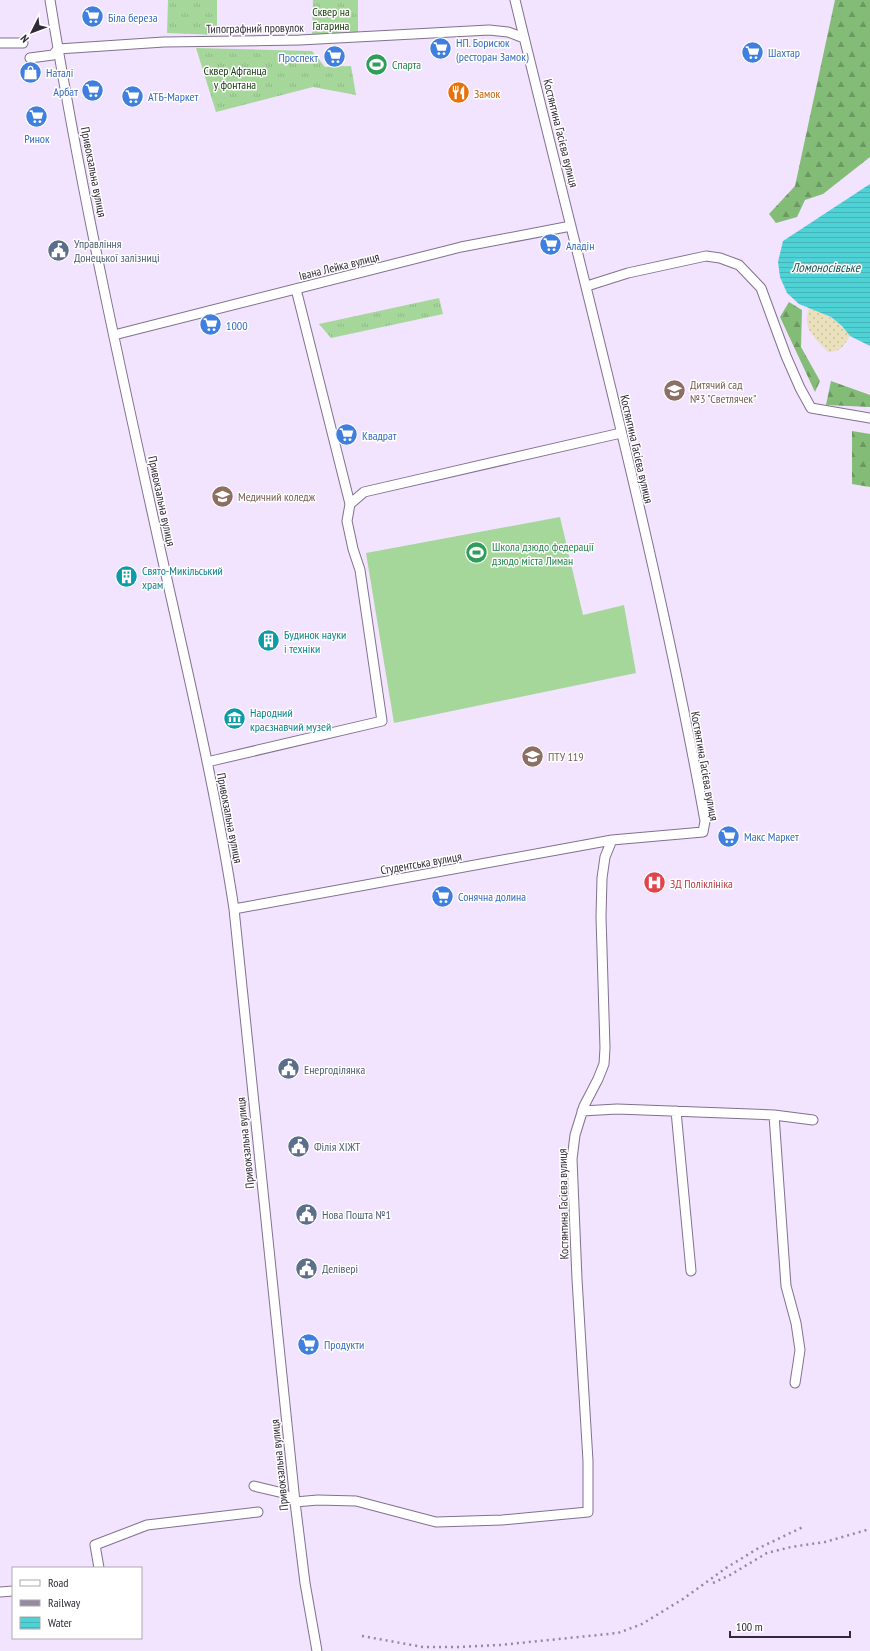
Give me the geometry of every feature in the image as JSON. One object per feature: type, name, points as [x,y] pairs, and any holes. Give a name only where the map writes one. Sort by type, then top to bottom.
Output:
[{"type":"street","name":"Привокзальна вулиця","points":[[50,0],[58,49],[114,334],[208,762],[234,909],[295,1502],[305,1582],[317,1651]]},
{"type":"street","name":"Костянтина Гасієва вулиця","points":[[295,1502],[318,1500],[356,1501],[436,1522],[502,1520],[588,1512],[588,1461],[577,1279],[572,1159],[575,1136],[582,1111],[604,1064],[605,1048],[601,917],[602,878],[605,857],[612,840],[703,832],[705,820],[676,671],[587,286],[515,0]]},
{"type":"street","name":"Типографний провулок","points":[[58,49],[164,42],[300,40],[490,30],[508,32],[524,38]]},
{"type":"street","points":[[0,43],[23,44]]},
{"type":"street","points":[[30,58],[53,55],[58,49]]},
{"type":"street","name":"Івана Лейка вулиця","points":[[114,334],[461,248],[571,226]]},
{"type":"street","points":[[587,286],[628,273],[706,256],[720,258],[739,265],[761,288],[786,356],[800,388],[811,408],[870,418]]},
{"type":"street","points":[[208,762],[382,721],[360,570],[353,549],[347,521],[350,504],[296,289]]},
{"type":"street","points":[[350,504],[364,492],[621,433]]},
{"type":"street","name":"Студентська вулиця","points":[[234,909],[612,840]]},
{"type":"street","points":[[582,1111],[617,1109],[676,1111],[774,1115],[813,1120]]},
{"type":"street","points":[[676,1111],[691,1271]]},
{"type":"street","points":[[774,1115],[786,1286],[796,1322],[800,1350],[795,1382]]},
{"type":"street","points":[[254,1486],[283,1493],[295,1502]]},
{"type":"street","points":[[99,1567],[95,1545],[146,1525],[258,1512]]},
{"type":"street","points":[[0,1592],[12,1591]]},
{"type":"green space","points":[[168,0],[217,0],[217,35],[167,33]]},
{"type":"green space","name":"Сквер на Гагарина","points":[[313,0],[358,0],[358,34],[312,38]]},
{"type":"green space","points":[[835,0],[870,0],[870,157],[823,194],[805,200],[797,217],[776,223],[769,214],[795,186]]},
{"type":"green space","name":"Сквер Афганца у фонтана","points":[[196,48],[312,51],[325,67],[351,66],[356,95],[313,87],[216,112]]},
{"type":"green space","points":[[439,298],[443,314],[331,338],[319,324]]},
{"type":"green space","points":[[789,302],[802,310],[801,347],[820,381],[815,392],[780,317]]},
{"type":"green space","points":[[831,381],[870,395],[870,407],[826,405]]},
{"type":"green space","points":[[852,431],[870,434],[870,487],[852,484]]},
{"type":"green space","points":[[560,517],[583,615],[624,605],[636,673],[394,723],[366,553]]},
{"type":"sand","name":"Ломоносівське","points":[[809,308],[832,318],[841,325],[850,336],[841,348],[836,351],[828,352],[814,337],[808,327],[807,322]]},
{"type":"water","name":"Ломоносівське","points":[[870,184],[870,346],[850,336],[842,326],[831,317],[799,304],[787,293],[780,277],[778,262],[783,241]]},
{"type":"railway","points":[[362,1636],[423,1647],[457,1647],[500,1645],[618,1633],[642,1624],[683,1599],[726,1568],[757,1549],[805,1526]]},
{"type":"railway","points":[[713,1583],[730,1575],[767,1553],[791,1547],[825,1542],[870,1529]]},
{"type":"place","name":"Біла береза","points":[[93,17]]},
{"type":"place","name":"НП. Борисюк (ресторан Замок)","points":[[441,49]]},
{"type":"place","name":"Шахтар","points":[[753,52]]},
{"type":"place","name":"Проспект","points":[[334,57]]},
{"type":"place","name":"Спарта","points":[[377,64]]},
{"type":"place","name":"Наталі","points":[[30,72]]},
{"type":"place","name":"Арбат","points":[[93,91]]},
{"type":"place","name":"Замок","points":[[458,93]]},
{"type":"place","name":"АТБ-Маркет","points":[[133,96]]},
{"type":"place","name":"Ринок","points":[[37,117]]},
{"type":"place","name":"Аладін","points":[[550,245]]},
{"type":"place","name":"Управління Донецької залізниці","points":[[59,250]]},
{"type":"place","name":"1000","points":[[211,325]]},
{"type":"place","name":"Дитячий сад №3 \"Светлячек\"","points":[[674,391]]},
{"type":"place","name":"Квадрат","points":[[346,435]]},
{"type":"place","name":"Медичний коледж","points":[[222,496]]},
{"type":"place","name":"Школа дзюдо федерації дзюдо міста Лиман","points":[[476,553]]},
{"type":"place","name":"Свято-Микільський храм","points":[[127,577]]},
{"type":"place","name":"Будинок науки і техніки","points":[[269,641]]},
{"type":"place","name":"Народний краєзнавчий музей","points":[[234,719]]},
{"type":"place","name":"ПТУ 119","points":[[532,756]]},
{"type":"place","name":"Макс Маркет","points":[[729,836]]},
{"type":"place","name":"ЗД Поліклініка","points":[[654,883]]},
{"type":"place","name":"Сонячна долина","points":[[442,896]]},
{"type":"place","name":"Енергоділянка","points":[[289,1069]]},
{"type":"place","name":"Філія ХІЖТ","points":[[299,1146]]},
{"type":"place","name":"Нова Пошта №1","points":[[307,1214]]},
{"type":"place","name":"Делівері","points":[[307,1268]]},
{"type":"place","name":"Продукти","points":[[309,1344]]}]
